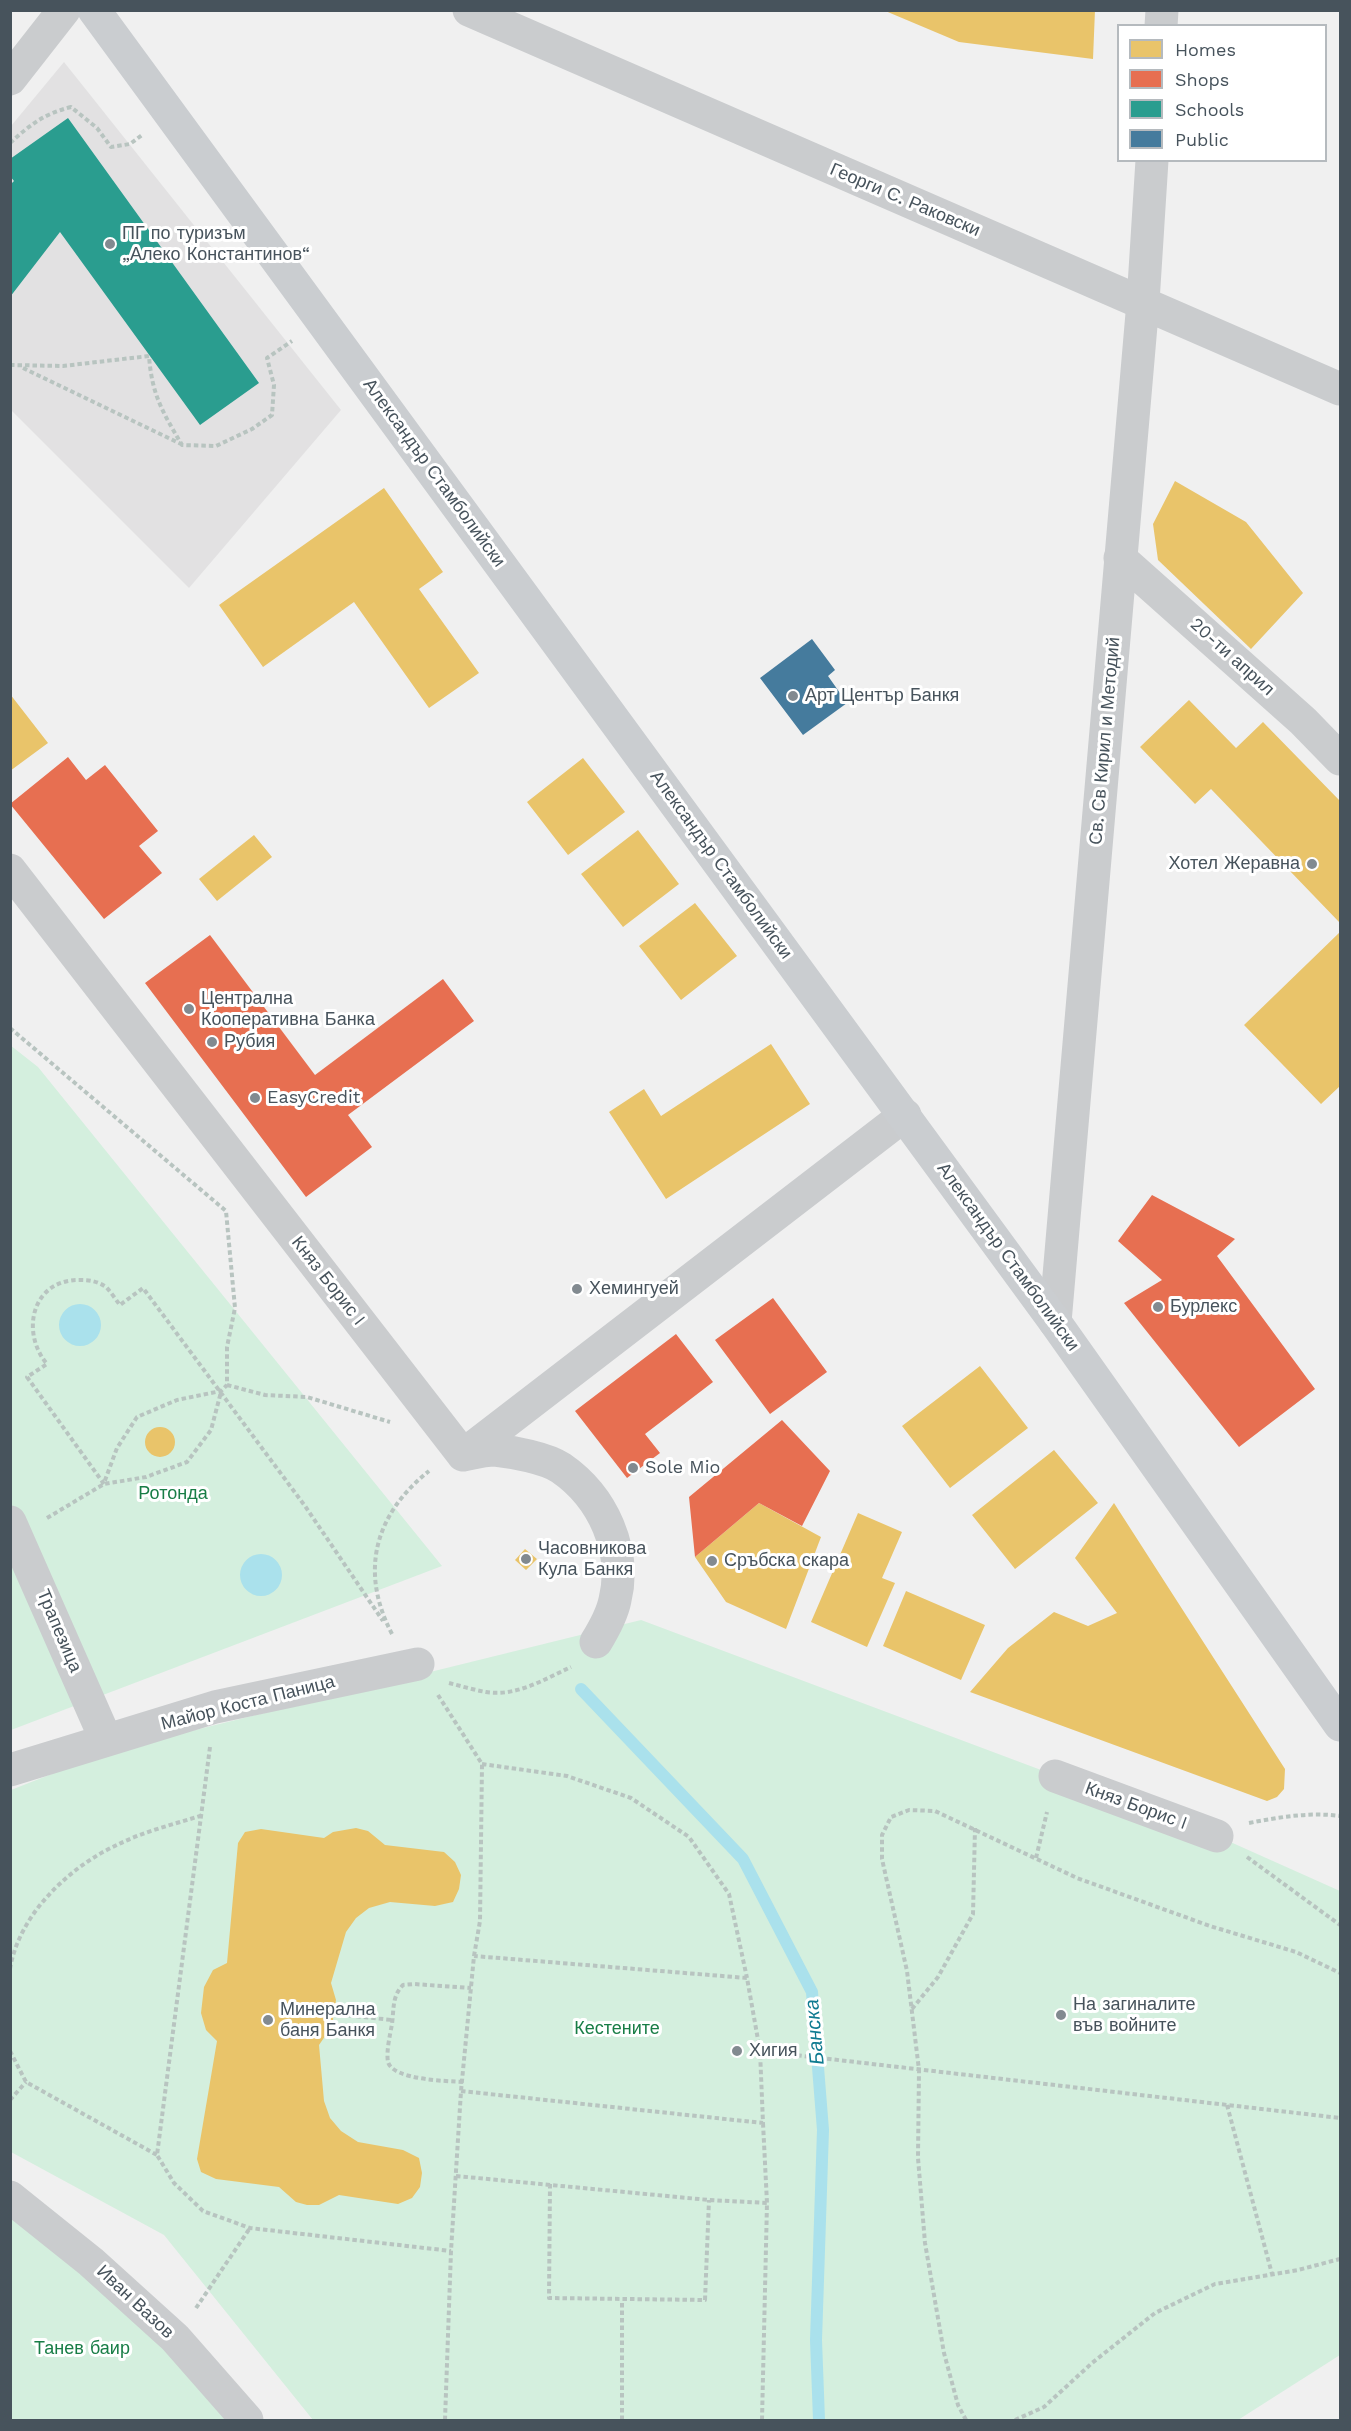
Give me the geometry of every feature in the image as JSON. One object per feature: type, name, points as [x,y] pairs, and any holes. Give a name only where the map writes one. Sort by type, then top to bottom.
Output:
[{"type":"street","points":[[10,79],[64,10]]},
{"type":"street","name":"Александър Стамболийски","points":[[94,10],[905,1115],[1341,1725]]},
{"type":"street","name":"Георги С. Раковски","points":[[469,10],[1341,389]]},
{"type":"street","name":"Св. Св Кирил и Методий","points":[[1055,1322],[1143,302],[1152,162]]},
{"type":"street","name":"20-ти април","points":[[1120,558],[1302,721],[1341,759]]},
{"type":"street","name":"Княз Борис I","points":[[10,870],[463,1455]]},
{"type":"street","points":[[463,1455],[905,1115]]},
{"type":"street","points":[[463,1455],[493,1450],[526,1455],[560,1467],[582,1485],[600,1507],[614,1539],[619,1570],[615,1600],[608,1622],[596,1642]]},
{"type":"street","name":"Трапезица","points":[[14,1529],[106,1740]]},
{"type":"street","name":"Майор Коста Паница","points":[[10,1770],[215,1707],[418,1664]]},
{"type":"street","name":"Княз Борис I","points":[[1055,1776],[1218,1836]]},
{"type":"street","name":"Иван Вазов","points":[[10,2197],[92,2262],[175,2338],[247,2421]]},
{"type":"path","points":[[10,142],[29,125],[50,113],[71,107],[97,128],[111,147],[130,144],[145,133]]},
{"type":"path","points":[[22,367],[182,445],[216,446],[252,429],[272,415],[274,385],[267,358],[294,339]]},
{"type":"path","points":[[10,365],[63,366],[149,356],[151,381],[158,405],[182,445]]},
{"type":"path","points":[[10,1028],[226,1211],[235,1308],[227,1347],[227,1385],[221,1391],[211,1430],[187,1462],[146,1477],[104,1484],[14,1529]]},
{"type":"path","points":[[104,1484],[27,1377],[47,1364],[40,1356],[34,1339],[32,1320],[37,1304],[53,1287],[72,1280],[92,1281],[107,1288],[120,1305],[143,1288],[305,1506],[394,1637],[383,1616],[377,1594],[375,1565],[380,1538],[392,1510],[406,1489],[429,1471],[463,1455]]},
{"type":"path","points":[[227,1385],[265,1395],[307,1397],[392,1422]]},
{"type":"path","points":[[104,1484],[117,1448],[137,1417],[177,1400],[221,1391]]},
{"type":"path","points":[[418,1664],[449,1683],[488,1693],[512,1692],[538,1683],[574,1665],[596,1642]]},
{"type":"path","points":[[418,1664],[482,1764],[480,1921],[474,1956],[461,2091],[451,2251],[445,2421]]},
{"type":"path","points":[[157,2155],[203,1815],[215,1707]]},
{"type":"path","points":[[482,1764],[567,1776],[631,1798],[689,1837],[729,1894],[747,1978],[759,2051],[767,2203],[762,2421]]},
{"type":"path","points":[[1036,1858],[1055,1776]]},
{"type":"path","points":[[966,2421],[958,2405],[944,2353],[925,2243],[918,2158],[919,2070],[907,1971],[882,1859],[882,1835],[891,1817],[909,1810],[935,1811],[1077,1878],[1210,1926],[1296,1952],[1341,1973]]},
{"type":"path","points":[[1218,1836],[1249,1823],[1284,1816],[1320,1813],[1341,1816]]},
{"type":"path","points":[[11,1966],[24,1930],[40,1905],[78,1868],[119,1844],[203,1815]]},
{"type":"path","points":[[912,2010],[938,1977],[973,1914],[975,1828]]},
{"type":"path","points":[[1218,1836],[1341,1925]]},
{"type":"path","points":[[474,1956],[747,1978]]},
{"type":"path","points":[[463,2082],[406,2076],[394,2072],[388,2062],[395,1994],[403,1985],[471,1988]]},
{"type":"path","points":[[334,2014],[392,2020]]},
{"type":"path","points":[[10,2051],[26,2082],[157,2155],[174,2183],[203,2211],[250,2228],[451,2251]]},
{"type":"path","points":[[759,2051],[1341,2118]]},
{"type":"path","points":[[10,2100],[26,2082]]},
{"type":"path","points":[[461,2091],[763,2123]]},
{"type":"path","points":[[1227,2105],[1272,2274]]},
{"type":"path","points":[[456,2176],[709,2200],[767,2203]]},
{"type":"path","points":[[550,2184],[549,2298],[705,2300],[709,2200]]},
{"type":"path","points":[[175,2338],[250,2228]]},
{"type":"path","points":[[1015,2421],[1044,2407],[1092,2363],[1155,2313],[1215,2284],[1341,2259]]},
{"type":"path","points":[[622,2300],[622,2421]]},
{"type":"shaded area","name":"ПГ по туризъм „Алеко Константинов“","points":[[64,62],[341,410],[189,588],[11,410],[11,126]]},
{"type":"green space","name":"Ротонда","points":[[10,1045],[38,1067],[442,1566],[11,1730]]},
{"type":"green space","name":"Кестените","points":[[641,1620],[1217,1836],[1340,1891],[1340,2355],[1238,2420],[313,2420],[164,2235],[11,2152],[11,1790],[110,1751]]},
{"type":"green space","name":"Танев баир","points":[[10,2197],[247,2420],[11,2420]]},
{"type":"water","points":[[80,1304],[95,1310],[101,1325],[95,1340],[80,1346],[65,1340],[59,1325],[65,1310]]},
{"type":"water","points":[[261,1554],[276,1560],[282,1575],[276,1590],[261,1596],[246,1590],[240,1575],[246,1560]]},
{"type":"building: Homes","points":[[883,10],[1095,10],[1093,59],[959,42]]},
{"type":"building: Homes","points":[[1175,481],[1246,522],[1303,593],[1251,649],[1158,560],[1153,524]]},
{"type":"building: Homes","points":[[384,488],[443,572],[419,589],[479,673],[429,708],[354,602],[263,667],[219,605]]},
{"type":"building: Homes","points":[[10,694],[48,743],[10,771]]},
{"type":"building: Homes","name":"Хотел Жеравна","points":[[1189,700],[1236,748],[1263,722],[1340,801],[1340,923],[1211,789],[1195,804],[1140,747]]},
{"type":"building: Homes","points":[[583,758],[625,812],[568,855],[527,802]]},
{"type":"building: Homes","points":[[638,830],[679,884],[623,927],[581,874]]},
{"type":"building: Homes","points":[[254,835],[272,857],[217,901],[199,879]]},
{"type":"building: Homes","points":[[695,903],[737,956],[681,1000],[639,946]]},
{"type":"building: Homes","points":[[1340,932],[1340,1086],[1321,1104],[1244,1025]]},
{"type":"building: Homes","points":[[771,1044],[810,1104],[666,1199],[609,1112],[644,1089],[661,1116]]},
{"type":"building: Homes","points":[[980,1366],[1028,1428],[950,1488],[902,1426]]},
{"type":"building: Homes","points":[[160,1427],[171,1431],[175,1442],[171,1453],[160,1457],[149,1453],[145,1442],[149,1431]]},
{"type":"building: Homes","points":[[1054,1450],[1098,1503],[1015,1569],[972,1515]]},
{"type":"building: Homes","points":[[759,1503],[821,1537],[786,1629],[726,1602],[695,1557]]},
{"type":"building: Homes","points":[[1114,1503],[1285,1769],[1284,1789],[1277,1797],[1267,1801],[970,1692],[1008,1648],[1054,1612],[1088,1626],[1117,1613],[1075,1558]]},
{"type":"building: Homes","points":[[858,1513],[902,1532],[882,1578],[895,1583],[867,1647],[811,1622]]},
{"type":"building: Homes","name":"Часовникова Кула Банкя","points":[[525,1549],[537,1559],[526,1570],[515,1560]]},
{"type":"building: Homes","points":[[906,1591],[985,1625],[961,1680],[883,1646]]},
{"type":"building: Homes","name":"Минерална баня Банкя","points":[[356,1828],[368,1831],[385,1845],[444,1852],[455,1862],[461,1875],[459,1889],[453,1902],[435,1906],[390,1902],[369,1908],[356,1918],[346,1932],[331,1983],[336,2000],[332,2026],[319,2045],[324,2101],[330,2118],[341,2131],[358,2142],[403,2150],[419,2158],[422,2173],[420,2187],[412,2198],[398,2204],[339,2195],[319,2205],[307,2205],[296,2202],[279,2187],[216,2179],[201,2172],[197,2159],[217,2041],[206,2030],[201,2013],[204,1987],[213,1970],[227,1963],[238,1843],[245,1832],[261,1829],[324,1838],[333,1832]]},
{"type":"building: Shops","points":[[68,757],[86,780],[105,765],[158,831],[139,846],[162,873],[104,919],[10,804]]},
{"type":"building: Shops","points":[[210,935],[315,1075],[443,979],[474,1021],[348,1115],[372,1147],[306,1197],[145,983]]},
{"type":"building: Shops","points":[[1152,1195],[1235,1239],[1217,1256],[1315,1389],[1239,1447],[1124,1303],[1162,1280],[1118,1241]]},
{"type":"building: Shops","points":[[773,1298],[827,1372],[770,1414],[715,1340]]},
{"type":"building: Shops","points":[[676,1334],[713,1382],[645,1434],[660,1453],[627,1478],[575,1411]]},
{"type":"building: Shops","points":[[782,1420],[830,1471],[802,1526],[759,1503],[695,1557],[689,1497]]},
{"type":"building: Schools","points":[[68,118],[259,383],[200,425],[60,232],[10,297],[10,185],[14,181],[10,176],[10,159]]},
{"type":"building: Public","points":[[812,639],[835,670],[828,676],[847,703],[803,735],[760,678]]},
{"type":"waterway","name":"Банска","points":[[581,1689],[743,1859],[812,1992],[823,2130],[816,2340],[819,2420]]},
{"type":"place","name":"ПГ по туризъм „Алеко Константинов“","points":[[110,244]]},
{"type":"place","name":"Арт Център Банкя","points":[[793,696]]},
{"type":"place","name":"Хотел Жеравна","points":[[1312,864]]},
{"type":"place","name":"Централна Кооперативна Банка","points":[[189,1009]]},
{"type":"place","name":"Рубия","points":[[212,1042]]},
{"type":"place","name":"EasyCredit","points":[[255,1098]]},
{"type":"place","name":"Хемингуей","points":[[577,1289]]},
{"type":"place","name":"Бурлекс","points":[[1158,1307]]},
{"type":"place","name":"Sole Mio","points":[[633,1468]]},
{"type":"place","name":"Часовникова Кула Банкя","points":[[526,1559]]},
{"type":"place","name":"Сръбска скара","points":[[712,1561]]},
{"type":"place","name":"На загиналите във войните","points":[[1061,2015]]},
{"type":"place","name":"Минерална баня Банкя","points":[[268,2020]]},
{"type":"place","name":"Хигия","points":[[737,2051]]}]
